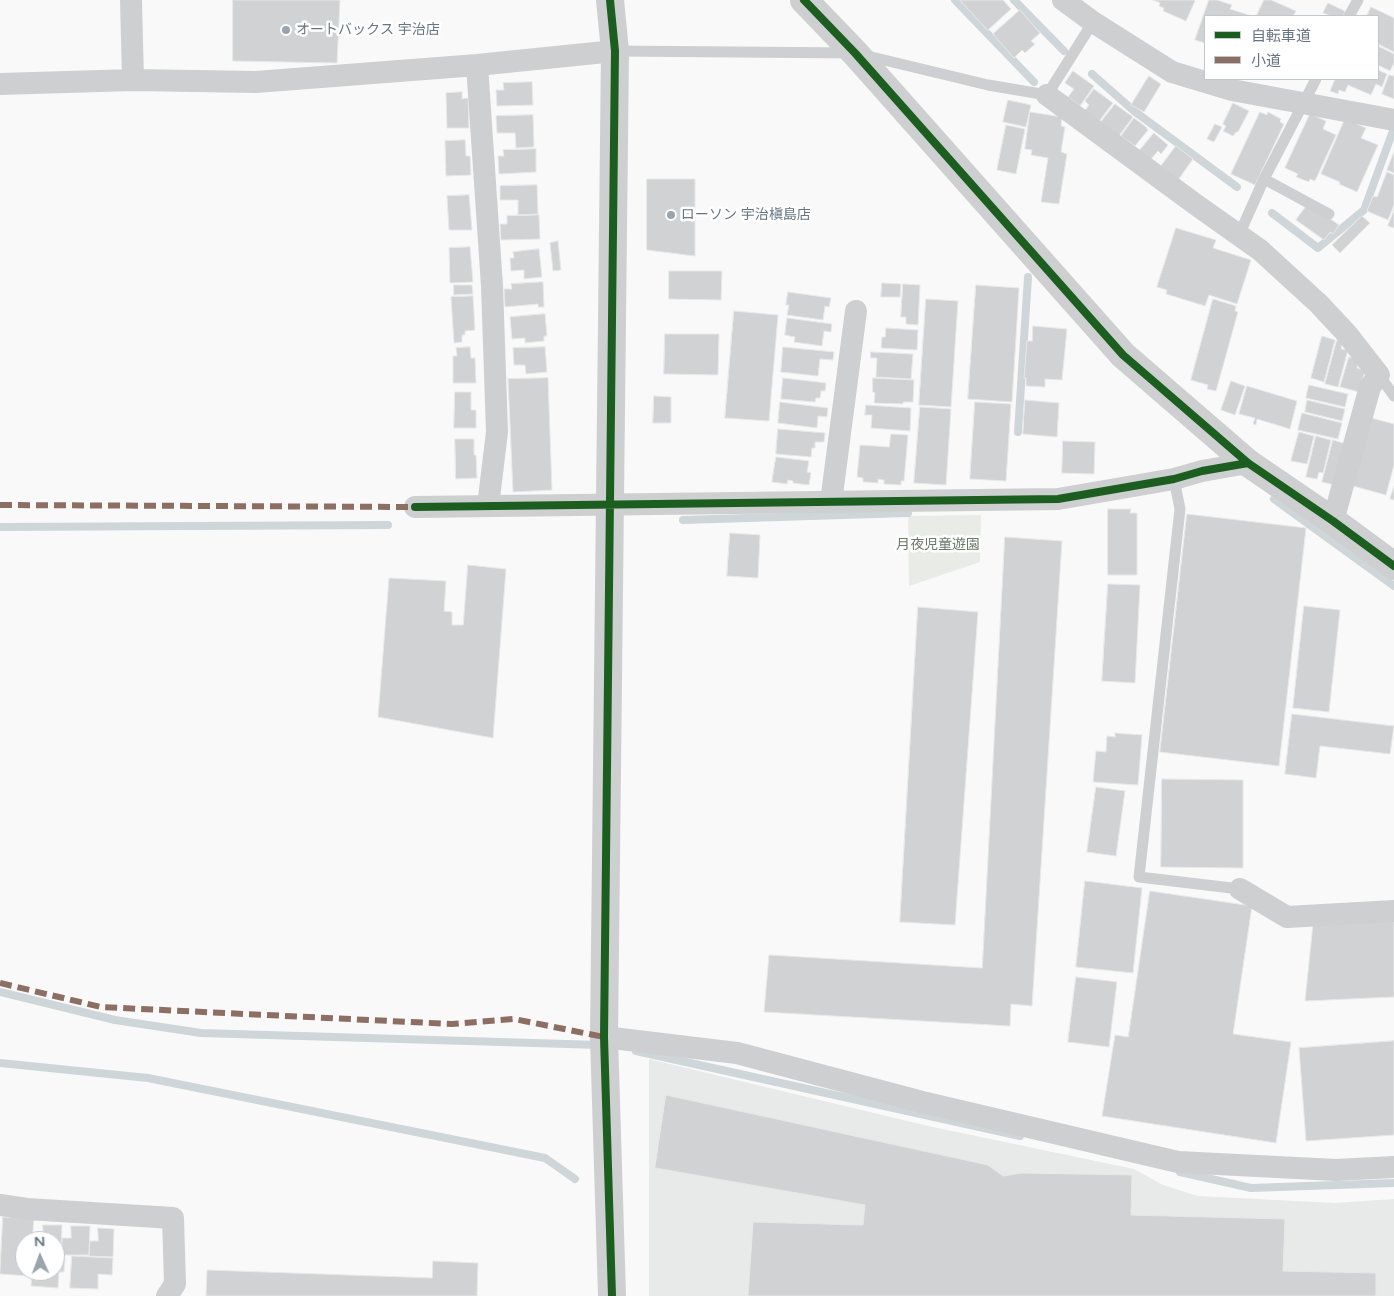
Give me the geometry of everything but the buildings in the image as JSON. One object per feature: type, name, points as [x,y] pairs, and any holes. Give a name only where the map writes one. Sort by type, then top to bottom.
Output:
[{"type":"street","points":[[131,0],[133,80]]},
{"type":"street","points":[[610,0],[615,51],[604,1037],[612,1296]]},
{"type":"street","points":[[804,0],[855,53],[1123,355],[1248,463],[1333,521],[1394,566]]},
{"type":"street","points":[[1063,0],[1093,22],[1172,72],[1232,90],[1394,120]]},
{"type":"street","points":[[0,84],[133,80],[256,82],[477,65],[615,51]]},
{"type":"street","points":[[477,65],[492,286],[497,432],[488,506]]},
{"type":"street","points":[[1047,94],[1260,250],[1319,304],[1347,334],[1378,375],[1370,386],[1333,521]]},
{"type":"street","points":[[831,502],[856,312]]},
{"type":"street","points":[[415,507],[1058,499],[1174,479],[1202,471],[1248,463]]},
{"type":"street","points":[[1240,888],[1287,917],[1394,911]]},
{"type":"street","points":[[604,1037],[737,1053],[922,1102],[1178,1162],[1336,1170],[1394,1167]]},
{"type":"street","points":[[0,1205],[27,1209],[173,1218],[175,1284],[167,1296]]},
{"type":"lane","points":[[1350,15],[1358,0]]},
{"type":"lane","points":[[615,51],[855,53],[988,85],[1047,94],[1093,22]]},
{"type":"lane","points":[[1239,235],[1264,179],[1315,80]]},
{"type":"lane","points":[[1264,179],[1329,214]]},
{"type":"lane","points":[[1378,375],[1394,396]]},
{"type":"lane","points":[[1174,479],[1180,509],[1140,877],[1240,888]]},
{"type":"shaded area","points":[[649,1059],[928,1126],[1134,1169],[1163,1185],[1198,1196],[1335,1203],[1394,1199],[1394,1296],[649,1296]]},
{"type":"green space","name":"月夜児童遊園","points":[[981,515],[980,562],[909,586],[908,516]]},
{"type":"waterway","points":[[955,0],[1034,82]]},
{"type":"waterway","points":[[1014,0],[1064,51]]},
{"type":"waterway","points":[[1092,74],[1134,111],[1237,187]]},
{"type":"waterway","points":[[1272,213],[1318,248],[1364,210],[1394,128]]},
{"type":"waterway","points":[[1018,432],[1028,277]]},
{"type":"waterway","points":[[1274,499],[1394,586]]},
{"type":"waterway","points":[[683,520],[908,513]]},
{"type":"waterway","points":[[0,527],[388,525]]},
{"type":"waterway","points":[[0,992],[115,1020],[201,1033],[600,1045]]},
{"type":"waterway","points":[[636,1051],[1020,1136]]},
{"type":"waterway","points":[[0,1063],[148,1078],[545,1158],[575,1179]]},
{"type":"waterway","points":[[1180,1172],[1251,1188],[1394,1183]]},
{"type":"marked path","points":[[0,505],[415,507]]},
{"type":"marked path","points":[[0,983],[101,1007],[452,1024],[514,1019],[604,1037]]},
{"type":"cycle path","points":[[610,0],[615,51],[604,1037],[612,1296]]},
{"type":"cycle path","points":[[804,0],[855,53],[1123,355],[1248,463],[1333,521],[1394,566]]},
{"type":"cycle path","points":[[415,507],[1058,499],[1174,479],[1202,471],[1248,463]]},
{"type":"place","name":"オートバックス 宇治店","points":[[286,30]]},
{"type":"place","name":"ローソン 宇治槇島店","points":[[671,215]]}]
